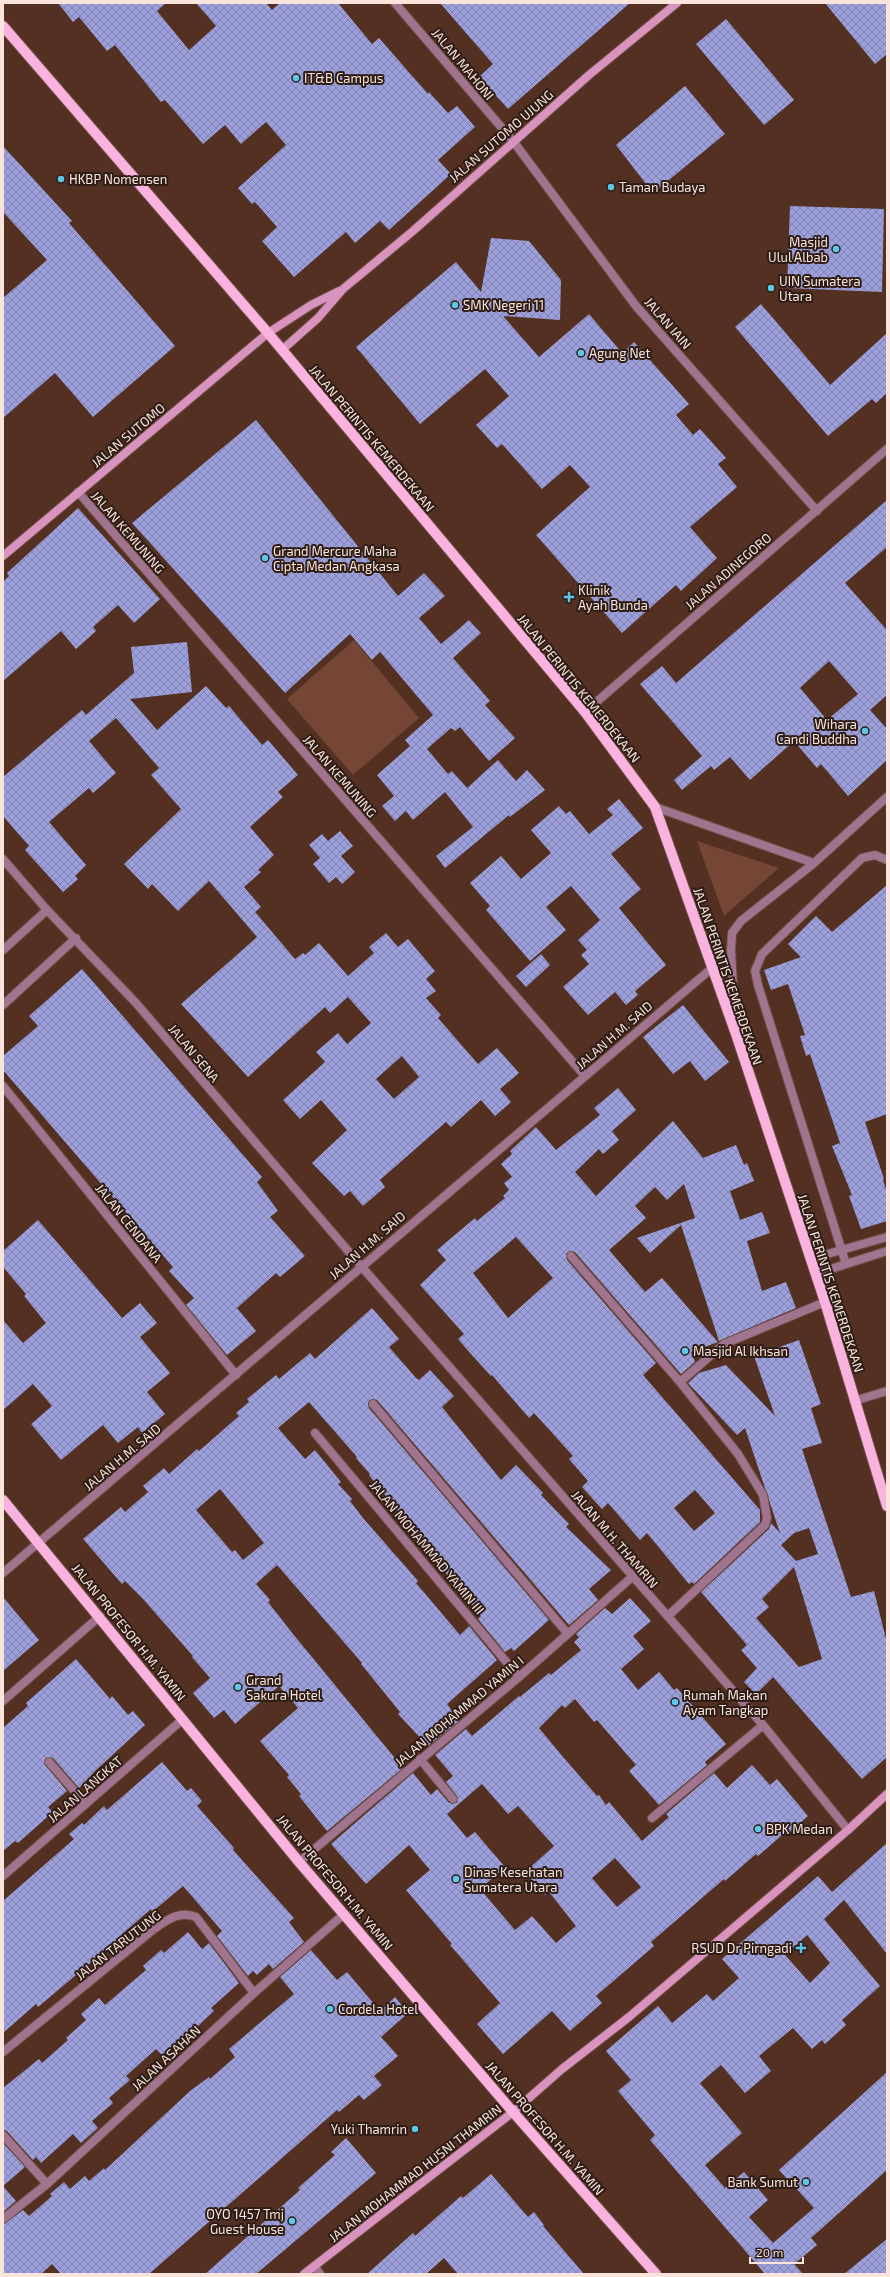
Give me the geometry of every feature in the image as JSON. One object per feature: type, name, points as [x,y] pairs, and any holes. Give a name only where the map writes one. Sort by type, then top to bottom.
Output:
[{"type":"main road","name":"JALAN SUTOMO UJUNG","points":[[282,350],[318,318],[343,289],[412,231],[513,141],[677,3]]},
{"type":"main road","name":"JALAN PERINTIS KEMERDEKAAN","points":[[3,26],[268,333],[585,712],[655,807],[736,1034],[825,1302],[887,1506]]},
{"type":"main road","name":"JALAN SUTOMO UJUNG","points":[[268,333],[311,305],[343,289]]},
{"type":"main road","name":"JALAN SUTOMO","points":[[3,556],[268,333]]},
{"type":"main road","name":"JALAN PROFESOR H.M. YAMIN","points":[[3,1500],[100,1616],[299,1862],[513,2112],[656,2274]]},
{"type":"main road","name":"JALAN MOHAMMAD HUSNI THAMRIN","points":[[304,2274],[513,2112],[562,2069],[629,2017],[848,1830],[887,1794]]},
{"type":"street","name":"JALAN MAHONI","points":[[395,3],[513,141]]},
{"type":"street","name":"JALAN IAIN","points":[[513,141],[636,306],[817,511]]},
{"type":"street","name":"JALAN ADINEGORO","points":[[585,712],[887,449]]},
{"type":"street","name":"JALAN KEMUNING","points":[[78,492],[585,1076]]},
{"type":"street","points":[[736,1034],[731,982],[732,933],[741,921],[814,863],[887,796]]},
{"type":"street","points":[[655,807],[814,863]]},
{"type":"street","points":[[846,1264],[758,984],[756,971],[762,954],[862,858],[869,855],[875,855],[887,860]]},
{"type":"street","name":"JALAN SENA","points":[[3,859],[47,910],[76,938],[136,1003],[361,1266]]},
{"type":"street","points":[[3,950],[47,910]]},
{"type":"street","points":[[3,1005],[76,938]]},
{"type":"street","name":"JALAN H.M. SAID","points":[[3,1573],[712,968]]},
{"type":"street","name":"JALAN CENDANA","points":[[3,1086],[236,1375]]},
{"type":"street","points":[[810,1259],[887,1237]]},
{"type":"street","points":[[815,1274],[887,1251]]},
{"type":"street","points":[[571,1256],[680,1382],[749,1470],[763,1495],[767,1518],[765,1525],[668,1616]]},
{"type":"street","name":"JALAN M.H. THAMRIN","points":[[361,1266],[763,1725],[848,1830]]},
{"type":"street","points":[[680,1382],[724,1344],[825,1302]]},
{"type":"street","points":[[854,1401],[887,1391]]},
{"type":"street","points":[[373,1404],[568,1634]]},
{"type":"street","name":"JALAN MOHAMMAD YAMIN III","points":[[315,1433],[519,1677]]},
{"type":"street","name":"JALAN MOHAMMAD YAMIN I","points":[[299,1862],[519,1677],[632,1577]]},
{"type":"street","points":[[3,1701],[100,1616]]},
{"type":"street","name":"JALAN LANGKAT","points":[[3,1876],[183,1719]]},
{"type":"street","points":[[652,1818],[763,1725]]},
{"type":"street","points":[[420,1759],[453,1799]]},
{"type":"street","points":[[49,1762],[86,1804]]},
{"type":"street","name":"JALAN TARUTUNG","points":[[3,2052],[154,1929],[170,1918],[180,1915],[189,1914],[196,1918],[254,1993]]},
{"type":"street","name":"JALAN ASAHAN","points":[[3,2219],[47,2184],[254,1993],[344,1914]]},
{"type":"street","points":[[3,2135],[47,2184]]},
{"type":"street","points":[[314,2266],[320,2274]]},
{"type":"shaded area","points":[[354,640],[419,718],[353,775],[287,699]]},
{"type":"shaded area","points":[[697,841],[779,868],[724,916]]},
{"type":"building","points":[[58,3],[166,3],[157,11],[189,50],[216,26],[196,3],[266,3],[272,10],[280,3],[338,3],[372,44],[379,38],[428,94],[429,92],[448,113],[457,106],[475,127],[438,160],[451,174],[389,230],[380,221],[355,243],[346,232],[294,277],[262,241],[277,227],[255,202],[252,204],[238,188],[286,145],[266,122],[241,144],[225,125],[203,144],[165,100],[161,102],[115,45],[107,51],[79,17],[73,22]]},
{"type":"building","points":[[440,3],[630,3],[508,109],[479,77],[493,64]]},
{"type":"building","points":[[825,3],[887,3],[887,54],[875,64]]},
{"type":"building","points":[[726,19],[794,100],[764,125],[696,44]]},
{"type":"building","points":[[685,86],[725,134],[653,193],[616,145]]},
{"type":"building","points":[[3,146],[72,221],[69,223],[175,346],[93,417],[55,373],[3,418],[3,298],[47,260],[3,212]]},
{"type":"building","name":"Masjid Ulul Albab","points":[[790,206],[884,209],[882,292],[787,288]]},
{"type":"building","points":[[491,238],[529,241],[561,280],[560,320],[503,316],[539,357],[589,314],[622,353],[634,342],[689,404],[676,415],[693,435],[700,429],[726,458],[718,464],[737,487],[690,527],[717,558],[681,591],[676,585],[622,633],[536,535],[590,487],[570,465],[542,489],[502,444],[497,448],[476,425],[509,396],[485,369],[420,424],[356,347],[456,262],[481,292]]},
{"type":"building","points":[[761,304],[830,385],[887,333],[887,393],[876,403],[872,399],[828,436],[735,327]]},
{"type":"building","name":"Grand Mercure Maha Cipta Medan Angkasa","points":[[256,420],[398,596],[424,573],[445,596],[419,618],[441,644],[469,620],[481,633],[453,658],[490,701],[485,705],[515,738],[489,761],[460,727],[455,731],[451,728],[427,749],[448,774],[452,771],[467,788],[498,760],[516,781],[527,770],[545,790],[510,817],[509,815],[445,868],[436,856],[473,827],[445,792],[413,820],[406,811],[395,821],[382,806],[394,796],[377,775],[410,746],[405,740],[433,715],[380,652],[372,660],[350,634],[285,693],[132,523]]},
{"type":"building","points":[[887,500],[887,547],[845,583],[887,630],[887,695],[870,710],[887,729],[887,760],[848,796],[821,764],[817,768],[794,741],[750,780],[730,757],[714,770],[711,766],[682,790],[674,780],[702,756],[640,684],[662,666],[676,683]],"holes":[[[829,661],[858,694],[827,720],[800,688]]]},
{"type":"building","points":[[78,508],[160,599],[134,623],[118,605],[93,627],[96,631],[76,649],[61,631],[3,681],[3,582],[9,576],[7,573]]},
{"type":"building","points":[[187,642],[192,692],[130,699],[157,730],[206,686],[226,708],[229,706],[262,745],[268,740],[298,775],[278,792],[283,797],[250,827],[274,855],[258,870],[261,872],[244,887],[261,907],[255,912],[295,959],[303,953],[305,955],[319,943],[348,976],[374,953],[369,947],[386,933],[398,947],[408,939],[435,971],[426,979],[436,991],[426,998],[441,1015],[438,1018],[478,1064],[497,1048],[519,1073],[500,1089],[511,1102],[495,1116],[481,1100],[451,1127],[446,1122],[380,1180],[385,1187],[363,1206],[350,1191],[344,1196],[312,1163],[347,1130],[321,1100],[300,1119],[283,1100],[325,1062],[316,1052],[338,1033],[347,1044],[371,1023],[348,997],[330,1013],[325,1007],[248,1077],[181,1004],[257,937],[209,881],[178,911],[152,884],[148,889],[124,864],[181,809],[151,775],[159,768],[116,718],[89,741],[116,773],[93,793],[89,788],[49,822],[86,865],[75,876],[78,879],[63,892],[25,850],[29,846],[3,816],[3,777],[82,710],[86,715],[134,673],[131,647]],"holes":[[[402,1056],[419,1077],[394,1099],[376,1079]]]},
{"type":"building","points":[[619,799],[643,828],[611,854],[641,889],[619,908],[666,965],[635,991],[638,995],[626,1005],[615,992],[588,1015],[563,987],[589,964],[581,955],[587,950],[578,940],[600,920],[571,886],[546,907],[566,930],[530,961],[486,910],[490,906],[470,883],[501,856],[521,879],[551,853],[531,830],[559,806],[566,814],[570,811],[589,834],[613,815],[607,809]]},
{"type":"building","points":[[340,831],[353,846],[341,856],[355,872],[342,884],[336,877],[329,883],[313,864],[320,858],[309,845],[322,834],[328,841]]},
{"type":"building","points":[[887,885],[887,1114],[865,1122],[884,1179],[887,1193],[887,1221],[861,1229],[849,1196],[852,1195],[832,1146],[840,1143],[810,1054],[806,1056],[800,1036],[805,1035],[788,984],[771,990],[764,970],[801,957],[788,944],[816,916],[832,932]]},
{"type":"building","points":[[541,954],[550,965],[526,987],[516,976]]},
{"type":"building","points":[[82,969],[262,1177],[257,1182],[278,1211],[270,1217],[305,1256],[280,1277],[276,1273],[237,1308],[256,1331],[227,1355],[186,1305],[194,1298],[169,1271],[173,1267],[3,1070],[3,1056],[38,1026],[29,1016]]},
{"type":"building","points":[[683,1005],[729,1062],[705,1081],[690,1061],[673,1074],[643,1037]]},
{"type":"building","points":[[618,1088],[636,1110],[612,1131],[619,1140],[603,1154],[599,1149],[575,1172],[596,1196],[673,1121],[703,1158],[736,1145],[744,1165],[747,1163],[754,1181],[730,1191],[740,1220],[762,1212],[770,1233],[747,1241],[762,1291],[786,1282],[796,1308],[719,1341],[681,1225],[650,1253],[637,1238],[695,1218],[684,1184],[667,1200],[655,1187],[635,1206],[646,1218],[609,1250],[645,1292],[662,1278],[718,1342],[691,1352],[695,1362],[681,1374],[575,1252],[570,1251],[566,1254],[567,1260],[656,1363],[643,1375],[760,1510],[760,1522],[694,1584],[692,1582],[689,1584],[647,1533],[640,1540],[608,1503],[602,1509],[582,1487],[588,1481],[569,1459],[573,1456],[534,1413],[529,1418],[492,1375],[491,1376],[470,1353],[458,1339],[464,1334],[420,1285],[446,1260],[437,1250],[475,1218],[477,1221],[505,1198],[503,1196],[509,1190],[504,1183],[512,1177],[501,1164],[512,1154],[510,1151],[536,1127],[556,1150],[600,1115],[594,1108]],"holes":[[[516,1237],[553,1278],[508,1318],[473,1273]],[[695,1490],[715,1513],[694,1531],[674,1508]]]},
{"type":"building","points":[[38,1220],[122,1318],[140,1303],[157,1323],[140,1337],[170,1373],[147,1392],[165,1414],[142,1433],[138,1427],[118,1443],[103,1425],[61,1460],[31,1424],[52,1406],[33,1384],[3,1410],[3,1320],[23,1343],[46,1323],[24,1296],[26,1294],[3,1267],[3,1251]]},
{"type":"building","points":[[372,1308],[399,1339],[389,1347],[416,1378],[419,1380],[430,1370],[454,1396],[442,1407],[501,1480],[516,1465],[543,1493],[541,1495],[569,1524],[566,1527],[611,1570],[589,1589],[598,1600],[569,1625],[377,1400],[370,1400],[368,1403],[369,1408],[549,1620],[514,1651],[511,1648],[505,1652],[478,1619],[481,1616],[404,1522],[406,1521],[369,1475],[370,1474],[356,1458],[357,1457],[309,1402],[278,1428],[305,1459],[315,1450],[341,1482],[338,1484],[352,1499],[350,1501],[363,1518],[418,1581],[416,1583],[460,1635],[469,1626],[497,1660],[447,1704],[459,1721],[428,1746],[398,1714],[400,1712],[361,1664],[362,1663],[277,1565],[256,1584],[270,1600],[268,1602],[293,1634],[403,1768],[327,1831],[299,1796],[301,1794],[287,1777],[289,1775],[260,1741],[298,1708],[279,1686],[235,1724],[224,1710],[214,1718],[193,1693],[210,1678],[192,1657],[193,1656],[143,1599],[125,1581],[122,1584],[83,1539],[121,1507],[125,1512],[148,1492],[143,1486],[164,1468],[169,1474],[197,1449],[199,1451],[239,1416],[236,1413],[249,1402],[247,1399],[276,1375],[279,1379],[310,1353],[315,1359]],"holes":[[[220,1489],[264,1543],[243,1560],[235,1550],[232,1552],[196,1510]]]},
{"type":"building","points":[[799,1340],[821,1404],[811,1408],[822,1443],[802,1449],[851,1597],[874,1591],[887,1643],[887,1757],[862,1779],[773,1677],[756,1694],[744,1682],[757,1668],[741,1650],[747,1645],[701,1592],[769,1529],[771,1523],[780,1533],[745,1428],[737,1435],[688,1383],[699,1373],[726,1365],[775,1416],[754,1356]],"holes":[[[809,1528],[818,1554],[796,1561],[781,1545],[794,1533]],[[794,1567],[822,1659],[799,1667],[756,1618],[769,1607],[762,1599]]]},
{"type":"building","points":[[3,1597],[39,1640],[3,1671]]},
{"type":"building","points":[[630,1598],[651,1621],[633,1636],[644,1649],[621,1669],[638,1690],[659,1672],[674,1690],[677,1688],[726,1744],[705,1762],[707,1765],[659,1805],[629,1771],[636,1765],[597,1720],[594,1722],[575,1699],[565,1708],[562,1705],[539,1728],[597,1796],[599,1795],[606,1805],[609,1802],[642,1841],[669,1817],[666,1814],[714,1773],[727,1788],[752,1765],[770,1785],[777,1779],[808,1816],[790,1832],[788,1830],[758,1856],[756,1854],[725,1881],[724,1879],[651,1942],[654,1946],[596,1996],[602,2003],[570,2031],[552,2011],[503,2054],[477,2024],[500,2003],[450,1945],[452,1944],[406,1890],[430,1870],[409,1845],[366,1884],[331,1844],[413,1773],[431,1795],[437,1789],[449,1803],[457,1803],[457,1796],[446,1782],[453,1776],[435,1755],[466,1729],[472,1736],[519,1696],[520,1697],[549,1673],[551,1675],[581,1650],[574,1642],[579,1637],[576,1634],[605,1608],[612,1614]],"holes":[[[482,1784],[508,1814],[518,1806],[554,1846],[525,1872],[545,1895],[549,1892],[576,1926],[556,1943],[532,1916],[515,1930],[480,1889],[505,1867],[475,1832],[467,1838],[447,1814]],[[615,1858],[641,1887],[617,1907],[592,1878]]]},
{"type":"building","points":[[76,1659],[110,1699],[112,1696],[128,1715],[133,1711],[145,1725],[95,1771],[79,1788],[53,1758],[46,1758],[45,1765],[67,1791],[48,1807],[53,1812],[18,1843],[15,1841],[3,1851],[3,1728],[28,1706],[26,1703]]},
{"type":"building","points":[[162,1762],[187,1791],[191,1788],[202,1801],[197,1806],[234,1848],[233,1850],[294,1918],[289,1922],[304,1942],[273,1969],[269,1964],[257,1975],[253,1971],[248,1976],[217,1936],[222,1931],[183,1886],[152,1912],[151,1909],[121,1935],[124,1938],[110,1950],[108,1948],[38,2007],[36,2004],[3,2033],[3,1901],[74,1839],[69,1834],[82,1823],[84,1825],[104,1806],[107,1810]]},
{"type":"building","points":[[887,1843],[887,1954],[844,1900],[824,1919],[880,1986],[842,2020],[846,2025],[825,2044],[822,2040],[812,2049],[793,2028],[759,2056],[771,2071],[745,2093],[721,2065],[700,2083],[742,2133],[705,2165],[725,2188],[744,2172],[768,2200],[749,2217],[773,2243],[814,2208],[779,2170],[887,2072],[887,2170],[811,2238],[817,2245],[794,2264],[803,2274],[765,2274],[650,2140],[655,2135],[618,2091],[631,2080],[606,2051],[658,2006],[672,2023],[707,1994],[713,2001],[739,1978],[722,1959],[818,1876],[832,1892]],"holes":[[[807,1935],[830,1963],[810,1983],[785,1955]]]},
{"type":"building","points":[[188,1932],[202,1949],[209,1943],[239,1983],[211,2008],[214,2011],[196,2028],[195,2026],[162,2055],[156,2049],[126,2076],[130,2080],[109,2098],[113,2103],[92,2121],[98,2128],[81,2143],[73,2134],[41,2163],[36,2157],[33,2160],[7,2131],[3,2130],[3,2088],[39,2059],[42,2063],[68,2040],[66,2038],[86,2020],[81,2014],[99,1998],[105,2005],[146,1970],[143,1966],[161,1950],[164,1953]]},
{"type":"building","points":[[311,1950],[337,1980],[347,1972],[380,2011],[395,1997],[408,2013],[381,2037],[398,2056],[374,2076],[382,2085],[364,2100],[359,2095],[339,2112],[337,2110],[149,2274],[61,2274],[52,2264],[41,2274],[3,2274],[3,2224],[23,2210],[29,2216],[52,2196],[50,2194],[64,2182],[70,2189],[85,2176],[89,2181],[104,2168],[105,2170],[190,2091],[209,2077],[210,2079],[235,2057],[229,2049],[294,1994],[280,1977]]},
{"type":"building","points":[[346,2138],[376,2173],[256,2274],[205,2274],[300,2190],[298,2188],[335,2155],[331,2152]]},
{"type":"building","points":[[3,2143],[25,2167],[3,2186]]},
{"type":"building","points":[[491,2174],[528,2217],[534,2212],[544,2225],[543,2226],[584,2274],[458,2274],[444,2258],[426,2274],[367,2274],[413,2233],[415,2236],[461,2196],[463,2198]]},
{"type":"building","points":[[3,2186],[16,2201],[3,2212]]},
{"type":"building","points":[[887,2239],[887,2274],[844,2274]]},
{"type":"place","name":"IT&B Campus","points":[[296,78]]},
{"type":"place","name":"HKBP Nomensen","points":[[61,179]]},
{"type":"place","name":"Taman Budaya","points":[[611,187]]},
{"type":"place","name":"Masjid Ulul Albab","points":[[836,249]]},
{"type":"place","name":"UIN Sumatera Utara","points":[[771,288]]},
{"type":"place","name":"SMK Negeri 11","points":[[455,305]]},
{"type":"place","name":"Agung Net","points":[[581,353]]},
{"type":"place","name":"Grand Mercure Maha Cipta Medan Angkasa","points":[[265,558]]},
{"type":"place","name":"Klinik Ayah Bunda","points":[[569,597]]},
{"type":"place","name":"Wihara Candi Buddha","points":[[865,731]]},
{"type":"place","name":"Masjid Al Ikhsan","points":[[685,1351]]},
{"type":"place","name":"Grand Sakura Hotel","points":[[238,1687]]},
{"type":"place","name":"Rumah Makan Ayam Tangkap","points":[[675,1702]]},
{"type":"place","name":"BPK Medan","points":[[758,1829]]},
{"type":"place","name":"Dinas Kesehatan Sumatera Utara","points":[[456,1879]]},
{"type":"place","name":"RSUD Dr Pirngadi","points":[[801,1948]]},
{"type":"place","name":"Cordela Hotel","points":[[330,2009]]},
{"type":"place","name":"Yuki Thamrin","points":[[415,2129]]},
{"type":"place","name":"Bank Sumut","points":[[806,2182]]},
{"type":"place","name":"OYO 1457 Tmj Guest House","points":[[292,2221]]}]
